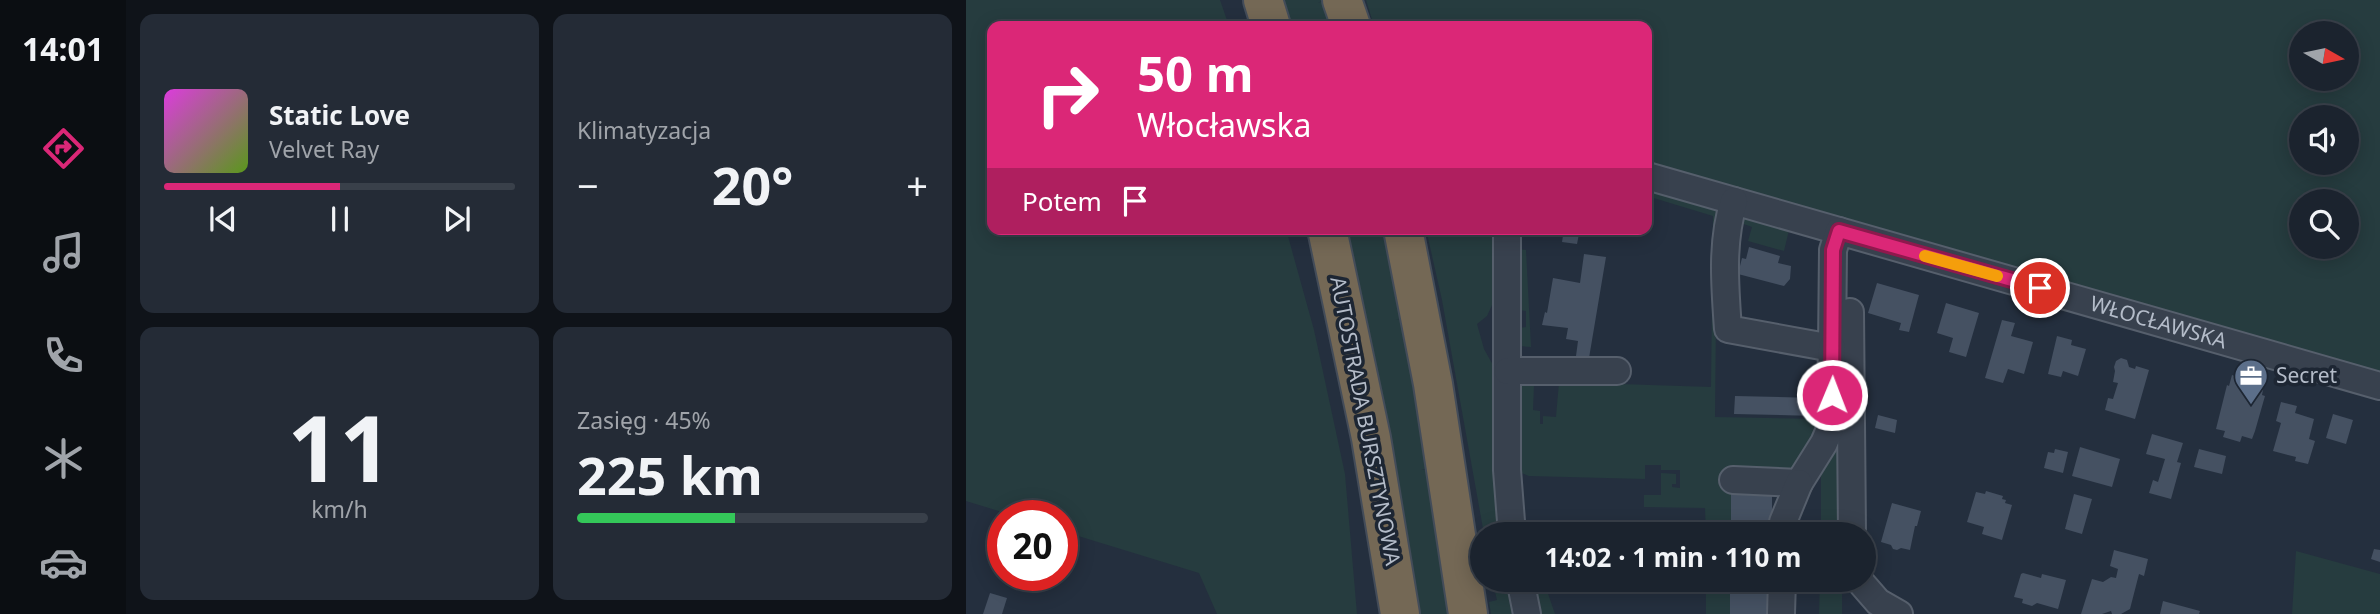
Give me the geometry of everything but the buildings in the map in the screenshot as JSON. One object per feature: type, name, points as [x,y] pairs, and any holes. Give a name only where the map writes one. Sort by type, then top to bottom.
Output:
[{"type":"highway","points":[[1263,0],[1269,21]]},
{"type":"highway","points":[[1342,0],[1349,21]]},
{"type":"highway","name":"AUTOSTRADA BURSZTYNOWA","points":[[1328,235],[1368,426],[1400,614]]},
{"type":"highway","points":[[1404,235],[1433,384],[1468,614]]},
{"type":"street","name":"WŁOCŁAWSKA","points":[[1652,177],[2380,386]]},
{"type":"street","points":[[1734,201],[1729,220],[1725,273],[1728,329],[1832,348]]},
{"type":"street","points":[[1783,522],[1799,483],[1830,429],[1833,250],[1848,233]]},
{"type":"street","points":[[1848,233],[1852,522]]},
{"type":"street","points":[[1507,235],[1507,470],[1511,522]]},
{"type":"street","points":[[1508,371],[1617,370]]},
{"type":"street","points":[[1733,480],[1799,483]]},
{"type":"street","points":[[1523,592],[1527,614]]},
{"type":"street","points":[[1781,614],[1782,592]]},
{"type":"street","points":[[1869,592],[1878,602],[1899,614]]},
{"type":"green space","points":[[966,0],[1220,0],[1227,21],[987,21],[987,235],[1288,235],[1314,330],[1345,474],[1357,614],[1217,614],[1199,573],[1078,536],[1078,500],[987,500],[987,507],[966,501]]},
{"type":"green space","points":[[1278,0],[1323,0],[1318,3],[1326,0],[1333,21],[1284,21]]},
{"type":"green space","points":[[1366,0],[2380,0],[2380,378],[1652,169],[1652,21],[1372,21]]},
{"type":"green space","points":[[1652,191],[1719,210],[1715,417],[1821,419],[1794,470],[1731,493],[1731,522],[1706,522],[1705,508],[1644,507],[1644,495],[1661,495],[1661,473],[1676,474],[1676,484],[1672,484],[1672,487],[1680,488],[1680,470],[1661,470],[1661,465],[1645,465],[1645,479],[1529,476],[1516,471],[1515,360],[1535,361],[1533,410],[1540,411],[1540,424],[1543,424],[1543,416],[1556,417],[1559,382],[1711,387],[1713,216],[1652,198]]},
{"type":"green space","points":[[1743,217],[1789,230],[1784,251],[1748,241],[1752,227],[1741,223]]},
{"type":"green space","points":[[1342,235],[1387,236],[1404,318],[1395,320],[1404,319],[1430,468],[1421,470],[1430,470],[1453,614],[1413,614]]},
{"type":"green space","points":[[1427,235],[1498,235],[1492,305],[1487,316],[1477,324],[1484,349],[1494,367],[1492,372],[1506,522],[1482,522],[1442,300]]},
{"type":"green space","points":[[1518,249],[1526,250],[1531,347],[1519,346],[1519,328],[1526,327],[1526,311],[1519,310]]},
{"type":"green space","points":[[1838,435],[1842,522],[1821,522],[1821,476]]},
{"type":"green space","points":[[2296,551],[2380,574],[2380,614],[2292,614]]},
{"type":"green space","points":[[1495,592],[1517,592],[1522,614],[1491,614],[1489,602],[1497,600]]},
{"type":"green space","points":[[1529,592],[1547,592],[1555,614],[1533,614]]},
{"type":"green space","points":[[1706,592],[1730,592],[1730,614],[1706,614]]},
{"type":"green space","points":[[1820,592],[1842,592],[1842,614],[1819,614]]},
{"type":"slow traffic","points":[[1925,256],[1997,276]]},
{"type":"place","name":"Secret","points":[[2251,406]]},
{"type":"route","points":[[1832,395],[1833,250],[1839,231],[2040,288]]}]
